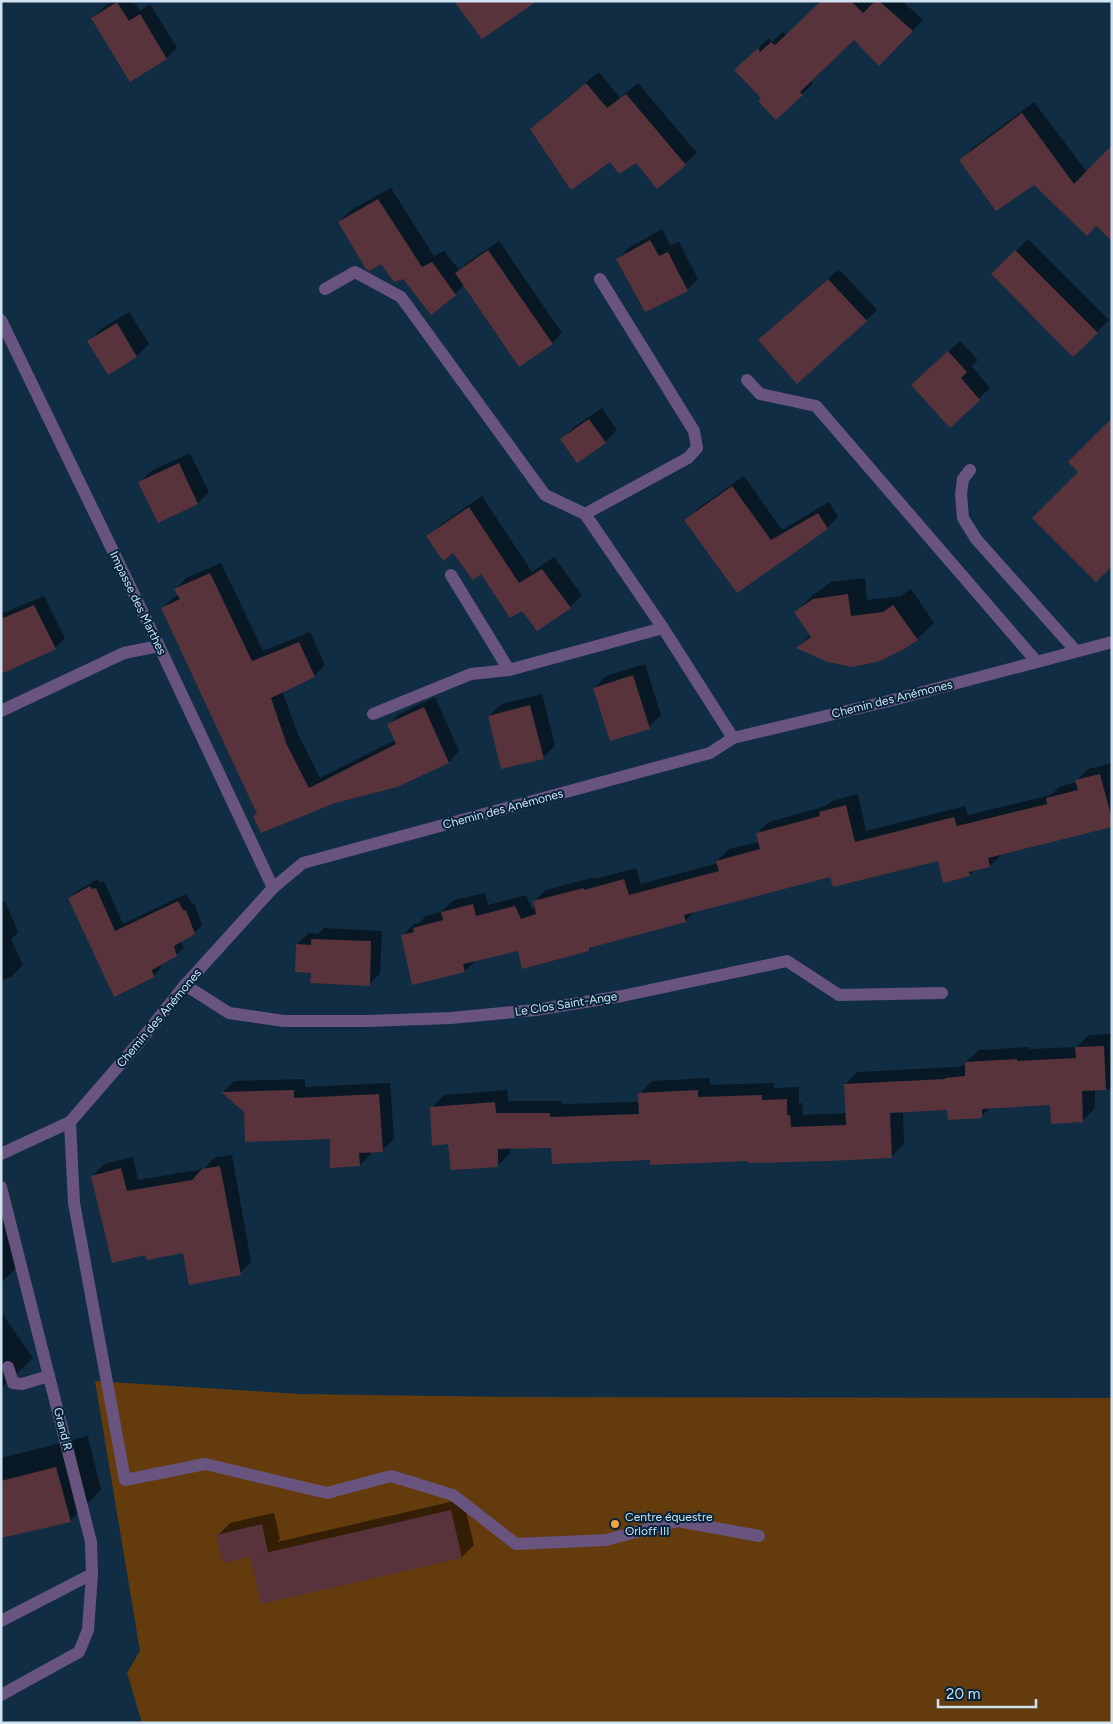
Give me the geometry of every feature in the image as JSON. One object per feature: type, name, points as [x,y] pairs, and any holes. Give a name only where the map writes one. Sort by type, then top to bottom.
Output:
[{"type":"street","points":[[325,289],[355,272],[401,297],[546,495],[586,514],[733,738]]},
{"type":"street","points":[[586,514],[688,458],[697,448],[694,431],[600,279]]},
{"type":"street","name":"Impasse des Marthes","points":[[1,320],[159,646],[273,888]]},
{"type":"street","points":[[747,380],[760,394],[816,406],[1036,661]]},
{"type":"street","points":[[970,470],[964,479],[961,494],[963,518],[976,539],[1076,651]]},
{"type":"street","points":[[451,575],[510,670]]},
{"type":"street","points":[[374,714],[471,674],[510,670],[662,628]]},
{"type":"street","name":"Chemin des Anémones","points":[[1,1154],[70,1122],[273,888],[303,862],[710,753],[733,738],[893,700],[1112,642]]},
{"type":"street","points":[[1,712],[124,653],[159,646]]},
{"type":"street","name":"Le Clos Saint-Ange","points":[[186,986],[229,1013],[284,1021],[367,1021],[535,1010],[622,996],[787,961],[839,995],[942,993]]},
{"type":"street","points":[[70,1122],[74,1203],[125,1480],[205,1464],[327,1493],[391,1476],[453,1495],[516,1544],[606,1540],[678,1521],[760,1536]]},
{"type":"street","name":"Grand R","points":[[1,1187],[91,1542],[92,1574],[88,1630],[79,1652],[1,1695]]},
{"type":"street","points":[[8,1367],[13,1383],[22,1384],[49,1376]]},
{"type":"street","points":[[1,1621],[92,1574]]},
{"type":"shaded area","name":"Centre équestre Orloff III","points":[[95,1381],[300,1394],[512,1397],[1112,1398],[1112,1723],[142,1723],[127,1673],[140,1651]]},
{"type":"building","points":[[454,1],[537,1],[482,39]]},
{"type":"building","points":[[821,1],[851,1],[863,13],[875,1],[879,1],[913,31],[879,66],[854,40],[800,92],[803,95],[776,120],[758,101],[761,98],[734,70],[758,48],[760,52],[771,42],[775,45]]},
{"type":"building","points":[[117,2],[129,21],[140,14],[167,59],[130,82],[91,18]]},
{"type":"building","points":[[586,83],[607,108],[626,94],[686,165],[657,189],[636,163],[619,174],[610,162],[571,190],[530,129]]},
{"type":"building","points":[[1022,113],[1074,184],[1112,145],[1112,241],[1096,226],[1087,236],[1034,185],[996,211],[959,160]]},
{"type":"building","points":[[378,199],[422,267],[432,262],[456,295],[431,315],[403,279],[394,282],[381,264],[369,271],[366,269],[338,222]]},
{"type":"building","points":[[650,240],[659,256],[668,252],[688,291],[645,312],[616,259]]},
{"type":"building","points":[[488,250],[553,344],[519,367],[455,273]]},
{"type":"building","points":[[1015,250],[1098,333],[1073,357],[991,274]]},
{"type":"building","points":[[828,279],[867,321],[797,384],[758,340]]},
{"type":"building","points":[[117,323],[137,357],[108,375],[87,341]]},
{"type":"building","points":[[948,351],[967,372],[961,378],[980,400],[950,428],[911,385]]},
{"type":"building","points":[[1112,418],[1112,566],[1096,582],[1032,518],[1078,472],[1068,462]]},
{"type":"building","points":[[589,419],[606,443],[577,463],[560,439]]},
{"type":"building","points":[[179,463],[198,504],[158,523],[138,482]]},
{"type":"building","points":[[732,486],[771,540],[818,513],[828,529],[737,593],[684,520]]},
{"type":"building","points":[[469,507],[519,583],[542,569],[571,608],[537,631],[522,611],[510,618],[481,574],[473,580],[453,553],[443,561],[426,536]]},
{"type":"building","points":[[210,573],[252,661],[299,642],[315,677],[271,698],[287,745],[309,788],[396,744],[387,724],[424,707],[449,763],[397,787],[335,803],[261,833],[253,816],[257,814],[161,608],[180,599],[174,589]]},
{"type":"building","points":[[848,594],[851,616],[883,612],[893,605],[918,640],[880,661],[853,667],[828,662],[796,648],[811,637],[794,612],[813,599]]},
{"type":"building","points":[[34,605],[56,649],[1,674],[1,619]]},
{"type":"building","points":[[633,675],[650,729],[610,741],[593,688]]},
{"type":"building","points":[[530,705],[544,759],[501,769],[488,716]]},
{"type":"building","points":[[1100,774],[1112,819],[1112,827],[988,858],[990,867],[969,872],[970,876],[943,883],[938,861],[833,887],[830,877],[684,915],[686,922],[589,948],[589,951],[522,969],[518,951],[463,964],[465,972],[412,985],[401,935],[414,932],[413,928],[443,920],[441,912],[473,904],[476,916],[515,906],[521,919],[536,914],[533,901],[584,888],[584,890],[624,879],[629,895],[719,871],[716,861],[760,849],[756,833],[820,816],[819,812],[846,805],[855,842],[954,817],[957,826],[1047,804],[1046,798],[1078,790],[1075,780]]},
{"type":"building","points":[[90,886],[92,889],[96,888],[115,931],[178,901],[184,911],[186,910],[195,934],[174,946],[177,956],[152,970],[154,977],[114,997],[68,898]]},
{"type":"building","points":[[311,939],[371,941],[370,986],[310,983],[311,973],[295,972],[296,944],[311,945]]},
{"type":"building","points":[[1104,1046],[1106,1090],[1082,1091],[1083,1122],[1051,1124],[1050,1105],[982,1109],[982,1118],[948,1120],[947,1110],[890,1113],[892,1158],[650,1165],[650,1160],[552,1164],[551,1148],[498,1149],[498,1167],[451,1170],[448,1144],[432,1146],[430,1107],[495,1102],[496,1113],[550,1113],[550,1117],[639,1114],[638,1093],[698,1090],[698,1097],[762,1095],[762,1100],[787,1099],[787,1115],[790,1115],[791,1127],[846,1125],[844,1084],[945,1079],[965,1076],[965,1062],[1076,1058],[1075,1047]]},
{"type":"building","points":[[294,1090],[294,1098],[379,1094],[383,1152],[359,1153],[360,1166],[330,1168],[330,1139],[245,1142],[244,1112],[221,1092]]},
{"type":"building","points":[[220,1166],[241,1275],[189,1285],[183,1253],[147,1260],[145,1255],[112,1263],[91,1176],[121,1168],[127,1191],[192,1180],[202,1169]]},
{"type":"building","points":[[56,1467],[71,1522],[1,1538],[1,1481]]},
{"type":"building","points":[[451,1510],[462,1558],[261,1604],[250,1557],[223,1563],[216,1535],[262,1524],[268,1552],[252,1556]]},
{"type":"place","name":"Centre équestre Orloff III","points":[[615,1524]]}]
